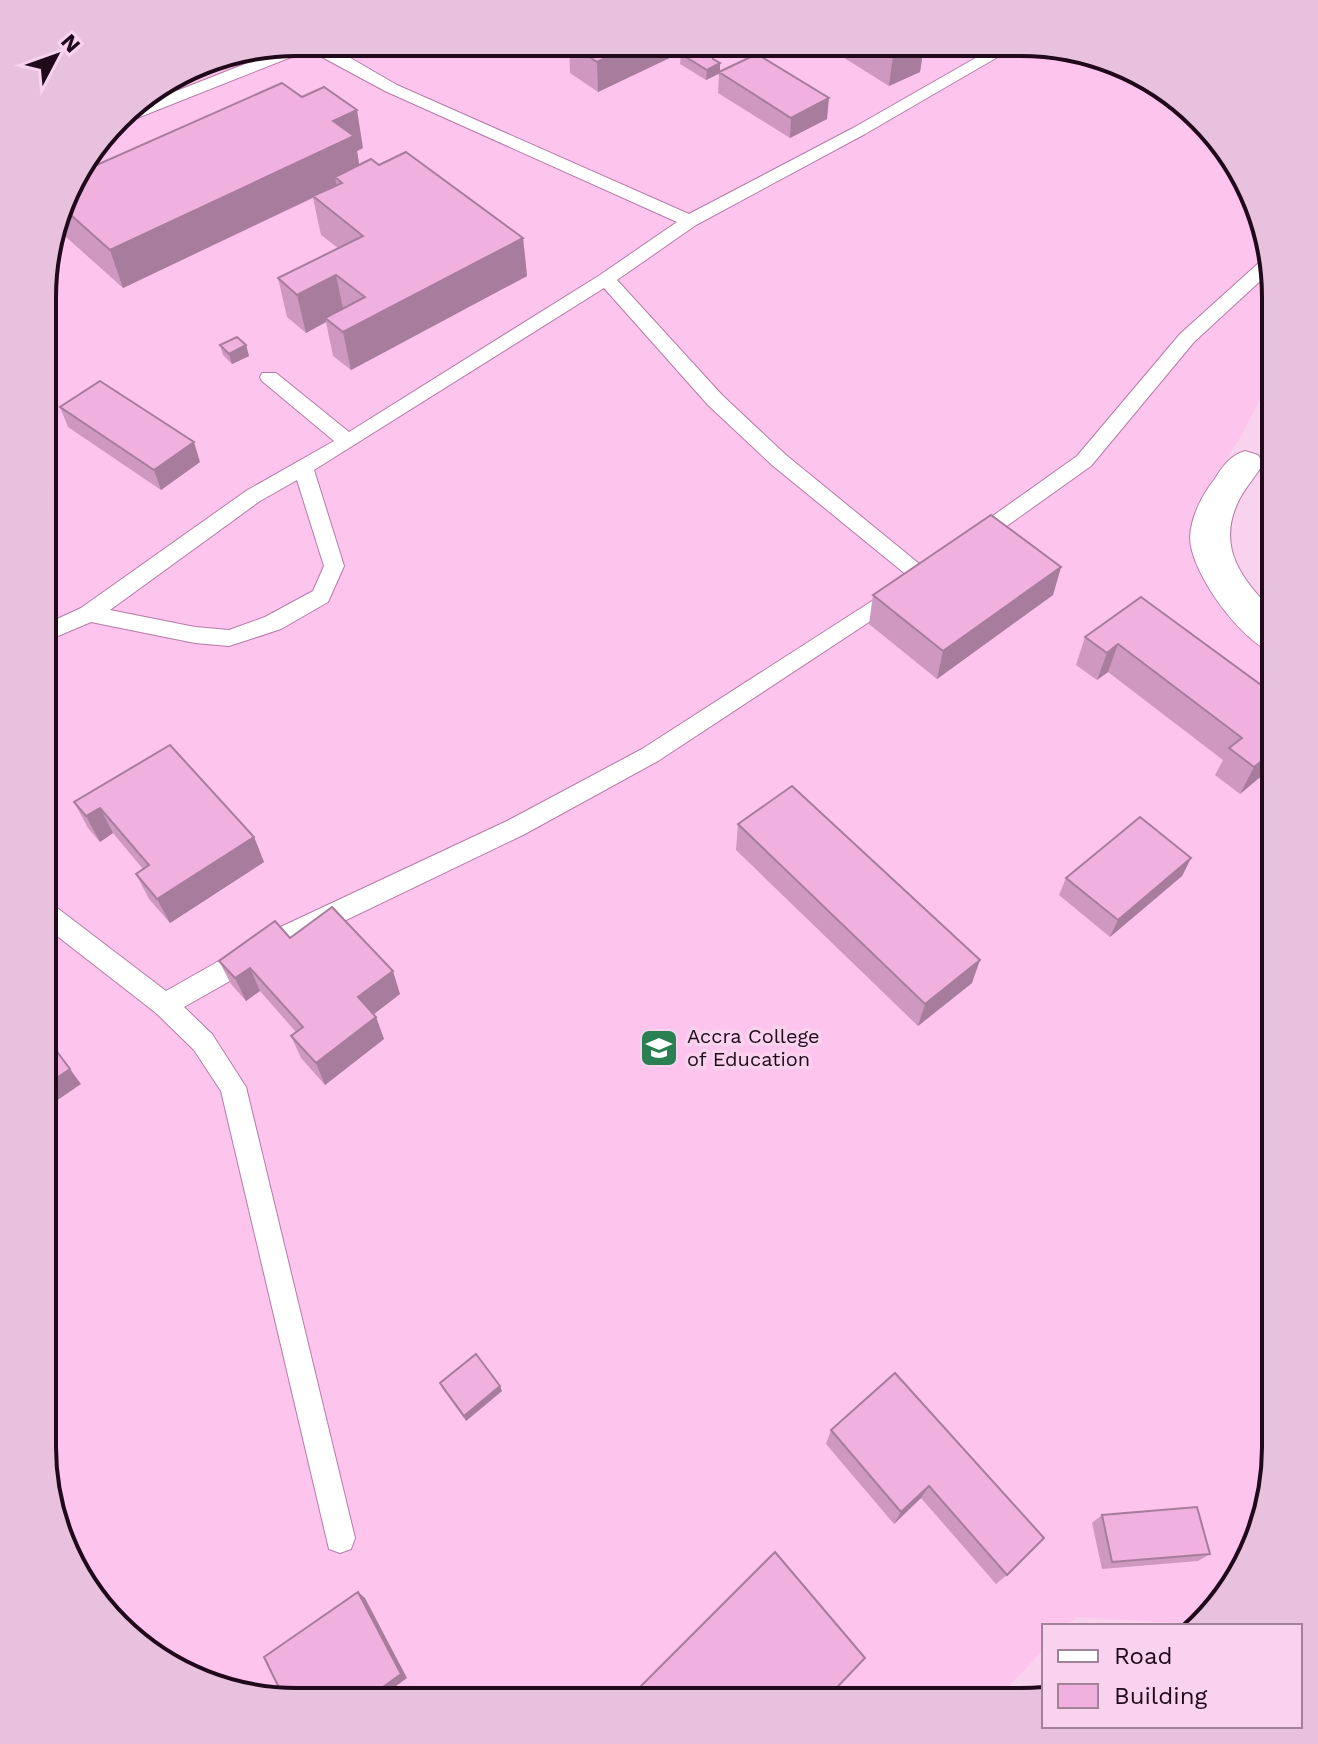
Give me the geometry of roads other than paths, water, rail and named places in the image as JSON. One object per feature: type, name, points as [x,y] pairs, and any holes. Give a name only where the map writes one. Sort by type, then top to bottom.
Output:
[{"type":"street","points":[[1245,464],[1229,483],[1212,512],[1209,546],[1226,588],[1262,624]]},
{"type":"lane","points":[[335,56],[391,88],[690,221]]},
{"type":"lane","points":[[56,629],[89,614],[253,496],[348,442],[606,279],[690,221],[991,56]]},
{"type":"lane","points":[[148,108],[276,57]]},
{"type":"lane","points":[[165,1005],[281,939],[515,828],[650,755],[921,576],[1084,461],[1187,338],[1260,271]]},
{"type":"lane","points":[[606,279],[715,400],[779,460],[921,576]]},
{"type":"lane","points":[[269,377],[348,442]]},
{"type":"lane","points":[[89,614],[195,635],[229,638],[273,623],[321,596],[334,566],[303,468]]},
{"type":"lane","points":[[56,921],[165,1005],[203,1042],[233,1087],[340,1538]]},
{"type":"place","name":"Accra College of Education","points":[[659,1048]]}]
